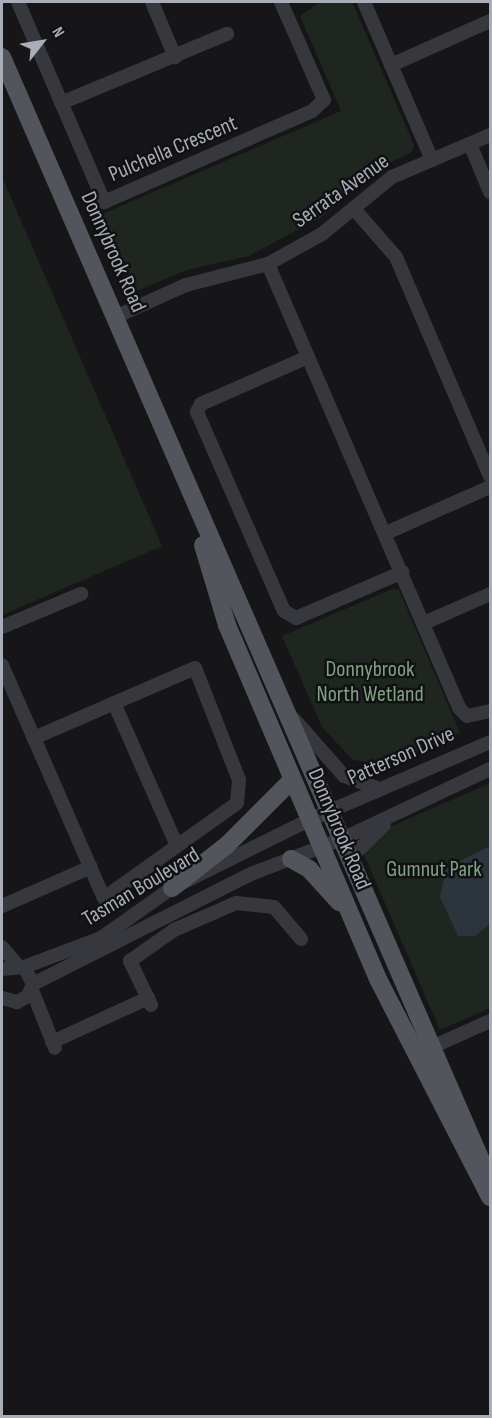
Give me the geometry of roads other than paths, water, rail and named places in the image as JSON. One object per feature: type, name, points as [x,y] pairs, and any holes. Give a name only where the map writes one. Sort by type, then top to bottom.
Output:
[{"type":"main road","name":"Donnybrook Road","points":[[2,57],[490,1181]]},
{"type":"main road","name":"Donnybrook Road","points":[[179,466],[227,625],[309,820],[418,1065],[490,1197]]},
{"type":"main road","points":[[172,888],[228,845],[292,780]]},
{"type":"main road","points":[[291,859],[309,869],[353,920]]},
{"type":"street","name":"Pulchella Crescent","points":[[18,2],[104,202],[312,111],[324,100],[283,2]]},
{"type":"street","points":[[152,2],[175,57]]},
{"type":"street","points":[[364,2],[432,160]]},
{"type":"street","points":[[391,65],[490,21]]},
{"type":"street","points":[[61,103],[227,34]]},
{"type":"street","name":"Serrata Avenue","points":[[115,317],[186,285],[268,264],[354,209],[392,177],[490,135]]},
{"type":"street","points":[[470,144],[490,192]]},
{"type":"street","points":[[354,209],[396,257],[490,476]]},
{"type":"street","points":[[268,264],[403,572],[459,708],[467,716],[490,711]]},
{"type":"street","points":[[308,357],[201,404],[197,412],[279,601],[286,616],[296,618],[403,572]]},
{"type":"street","points":[[386,533],[490,487]]},
{"type":"street","points":[[2,627],[81,594]]},
{"type":"street","points":[[424,623],[490,594]]},
{"type":"street","points":[[2,665],[104,898],[177,846],[216,823],[237,803],[240,789],[195,668],[34,738]]},
{"type":"street","points":[[114,703],[177,846]]},
{"type":"street","points":[[285,709],[344,776],[378,789]]},
{"type":"street","name":"Patterson Drive","points":[[309,820],[490,742]]},
{"type":"street","points":[[342,839],[490,769]]},
{"type":"street","points":[[350,858],[394,816]]},
{"type":"street","name":"Tasman Boulevard","points":[[2,969],[20,966],[101,938],[172,888],[309,820]]},
{"type":"street","name":"Tasman Boulevard","points":[[17,1002],[32,987],[180,908],[342,839]]},
{"type":"street","points":[[2,906],[91,867]]},
{"type":"street","points":[[2,947],[20,966],[32,987],[39,1017],[53,1045],[149,1002],[130,961],[174,930],[236,903],[274,907],[301,939]]},
{"type":"street","points":[[2,998],[17,1002],[39,1017]]},
{"type":"street","points":[[432,1047],[490,1021]]},
{"type":"park label","name":"Donnybrook North Wetland","points":[[370,682]]},
{"type":"park label","name":"Gumnut Park","points":[[434,870]]}]
